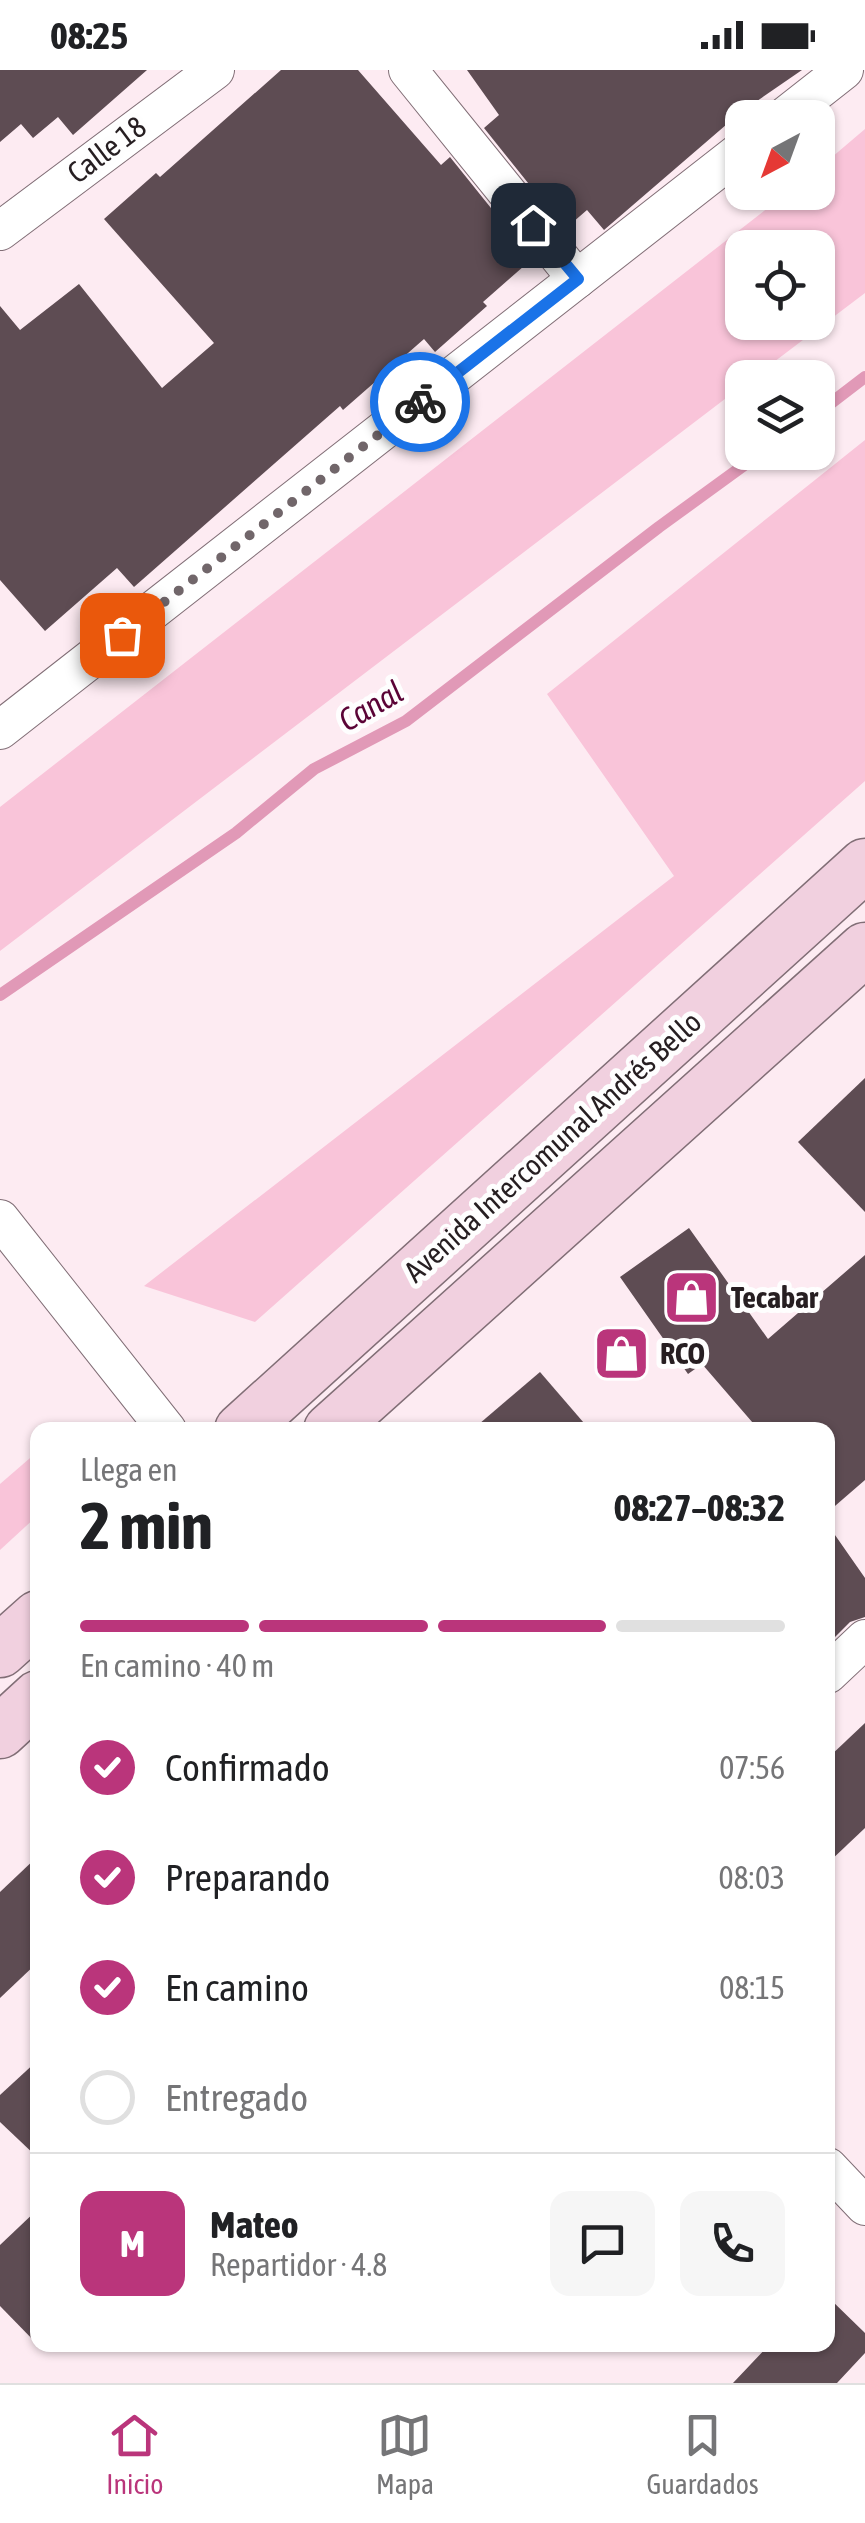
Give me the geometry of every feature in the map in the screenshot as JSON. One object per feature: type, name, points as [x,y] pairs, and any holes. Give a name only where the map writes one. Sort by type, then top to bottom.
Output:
[{"type":"main road","name":"Avenida Intercomunal Andrés Bello","points":[[250,1422],[865,865]]},
{"type":"main road","name":"Avenida Intercomunal Andrés Bello","points":[[339,1422],[865,949]]},
{"type":"main road","points":[[0,1651],[30,1624]]},
{"type":"main road","points":[[0,1732],[30,1704]]},
{"type":"street","name":"Calle 18","points":[[0,231],[215,70]]},
{"type":"street","points":[[408,70],[578,279]]},
{"type":"street","points":[[806,100],[844,70]]},
{"type":"street","points":[[0,730],[725,163]]},
{"type":"street","points":[[0,1219],[161,1422]]},
{"type":"street","points":[[835,1667],[865,1639]]},
{"type":"street","points":[[835,2174],[865,2206]]},
{"type":"shaded area","points":[[865,129],[865,293],[835,316],[835,230],[740,230],[765,210],[835,210],[835,155]]},
{"type":"shaded area","points":[[725,241],[725,340],[803,340],[776,360],[725,360],[725,399],[0,951],[0,807]]},
{"type":"shaded area","points":[[865,440],[865,781],[255,1322],[144,1286],[674,876],[547,694],[827,470],[835,470],[835,464]]},
{"type":"shaded area","points":[[30,1458],[30,1522],[0,1550],[0,1484]]},
{"type":"building","points":[[0,70],[147,70],[73,135],[58,117],[33,138],[21,124],[0,142]]},
{"type":"building","points":[[281,70],[358,70],[441,165],[450,157],[532,259],[435,352],[424,339],[343,410],[340,406],[134,587],[117,568],[45,631],[0,580],[0,306],[20,330],[79,284],[162,388],[214,343],[104,219],[156,173],[160,177]]},
{"type":"building","points":[[467,70],[802,70],[758,100],[725,100],[725,126],[604,230],[587,210],[565,229],[484,128],[499,115]]},
{"type":"building","points":[[865,1078],[865,1212],[798,1142]]},
{"type":"building","points":[[689,1228],[768,1339],[865,1255],[865,1480],[835,1506],[835,1422],[752,1422],[702,1364],[688,1374],[620,1277]]},
{"type":"building","points":[[540,1372],[583,1422],[481,1422]]},
{"type":"building","points":[[835,1535],[865,1578],[865,1617],[850,1622],[835,1637]]},
{"type":"building","points":[[865,1723],[865,1828],[835,1856],[835,1751]]},
{"type":"building","points":[[30,1864],[30,1970],[0,1998],[0,1892]]},
{"type":"building","points":[[30,2067],[30,2150],[0,2122],[0,2095]]},
{"type":"building","points":[[30,2217],[30,2337],[0,2306],[0,2245]]},
{"type":"building","points":[[835,2304],[865,2333],[865,2353],[837,2383],[733,2383],[762,2352],[835,2352]]},
{"type":"waterway","name":"Canal","points":[[835,400],[865,377]]},
{"type":"waterway","name":"Canal","points":[[0,995],[236,833],[314,769],[406,721],[737,470]]},
{"type":"way so far","points":[[122,635],[420,402]]},
{"type":"place","name":"Tecabar","points":[[692,1298]]},
{"type":"place","name":"RCO","points":[[621,1354]]},
{"type":"route","points":[[420,402],[578,279],[533,225]]}]
